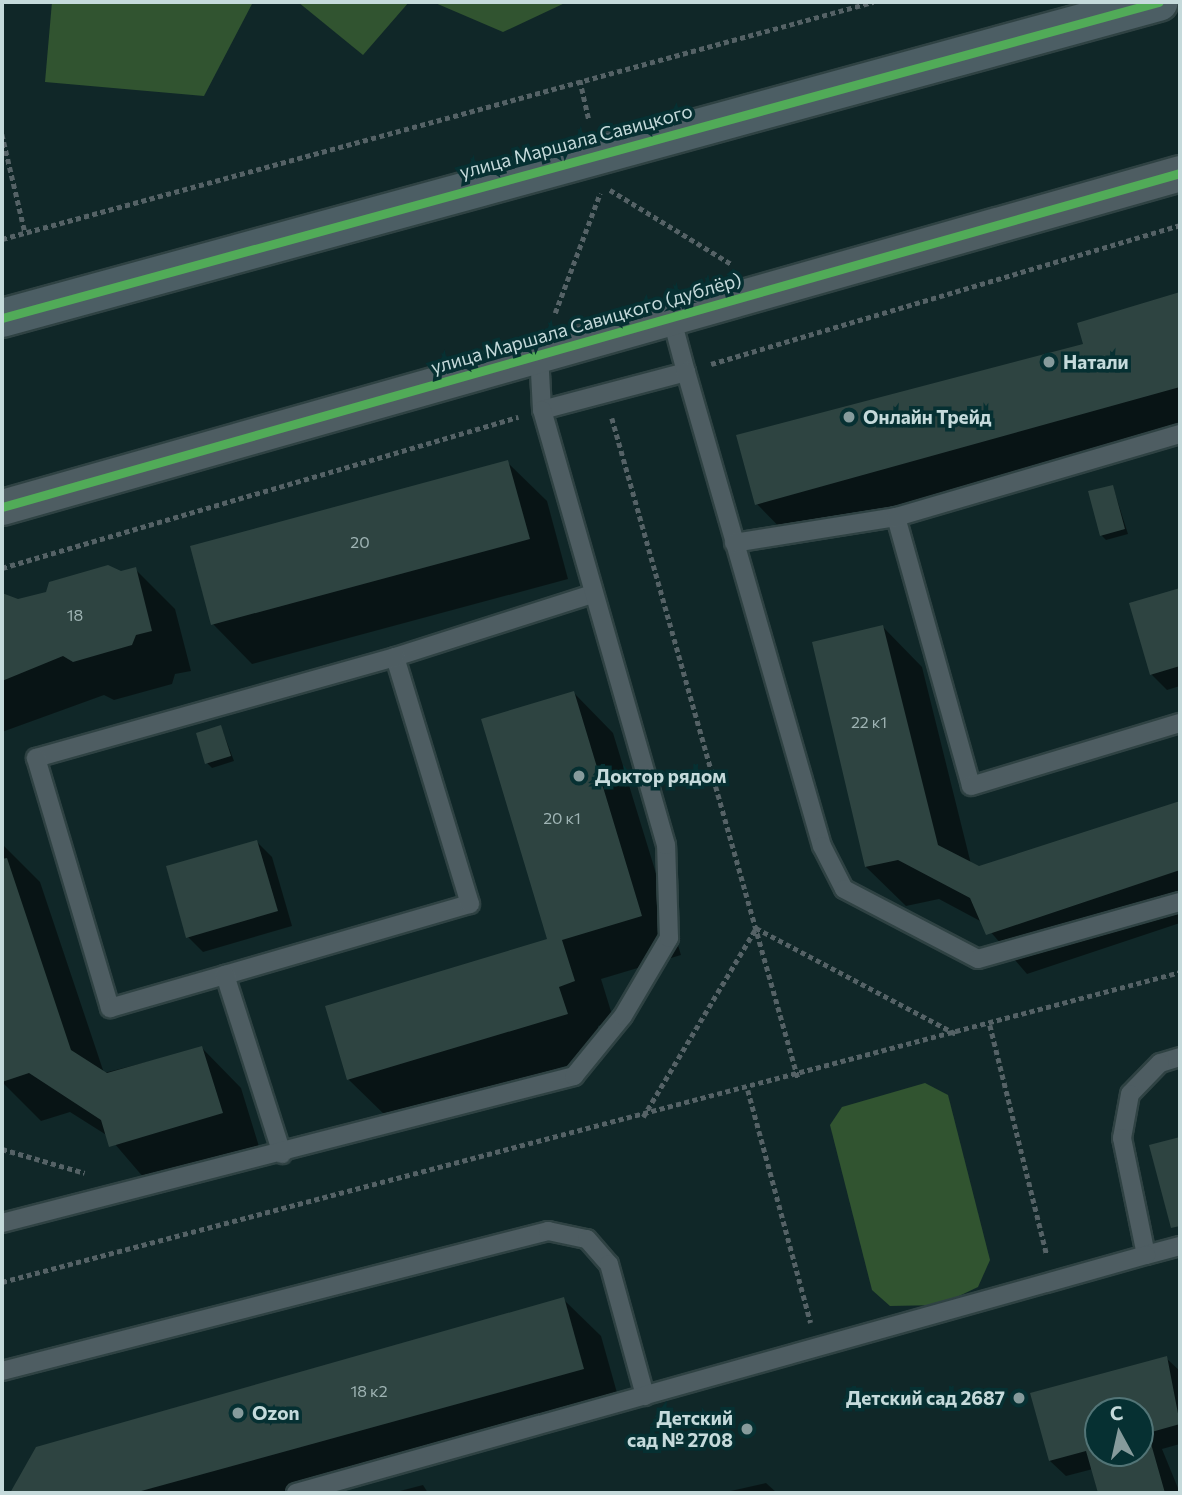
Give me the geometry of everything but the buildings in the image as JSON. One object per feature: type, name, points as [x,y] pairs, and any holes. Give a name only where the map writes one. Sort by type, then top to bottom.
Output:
[{"type":"street","name":"улица Маршала Савицкого","points":[[2,318],[1159,2]]},
{"type":"street","name":"улица Маршала Савицкого (дублёр)","points":[[2,507],[1180,173]]},
{"type":"lane","points":[[671,316],[822,846],[844,888],[978,959],[1180,902]]},
{"type":"lane","points":[[2,1223],[282,1154],[574,1076],[624,1016],[668,938],[666,845],[542,410],[539,354]]},
{"type":"lane","points":[[542,410],[686,372]]},
{"type":"lane","points":[[734,543],[896,517],[1180,434]]},
{"type":"lane","points":[[896,517],[971,786],[1180,723]]},
{"type":"lane","points":[[395,657],[470,904],[110,1007],[36,758],[395,657],[593,594]]},
{"type":"lane","points":[[225,975],[282,1154]]},
{"type":"lane","points":[[1146,1255],[1122,1138],[1130,1094],[1160,1063],[1180,1057]]},
{"type":"lane","points":[[2,1371],[548,1231],[587,1239],[609,1264],[645,1396]]},
{"type":"lane","points":[[296,1493],[1180,1246]]},
{"type":"path","points":[[2,239],[873,2]]},
{"type":"path","points":[[580,80],[596,154]]},
{"type":"path","points":[[2,134],[24,232]]},
{"type":"path","points":[[539,354],[603,186],[772,289]]},
{"type":"path","points":[[711,364],[1180,225]]},
{"type":"path","points":[[605,393],[798,1077]]},
{"type":"path","points":[[2,568],[542,410]]},
{"type":"path","points":[[756,928],[957,1034]]},
{"type":"path","points":[[643,1118],[756,928]]},
{"type":"path","points":[[2,1282],[643,1118],[1180,972]]},
{"type":"path","points":[[990,1025],[1054,1280]]},
{"type":"path","points":[[748,1090],[818,1347]]},
{"type":"path","points":[[2,1149],[143,1187]]},
{"type":"green space","points":[[52,2],[253,2],[204,96],[45,82]]},
{"type":"green space","points":[[298,2],[409,2],[363,55]]},
{"type":"green space","points":[[433,2],[567,2],[503,32]]},
{"type":"green space","points":[[925,1083],[948,1095],[990,1260],[978,1287],[940,1305],[890,1306],[872,1290],[830,1125],[842,1107]]},
{"type":"cycle path","points":[[2,318],[1159,2]]},
{"type":"cycle path","points":[[2,507],[1180,173]]},
{"type":"place","name":"Натали","points":[[1049,362]]},
{"type":"place","name":"Онлайн Трейд","points":[[849,417]]},
{"type":"place","name":"Доктор рядом","points":[[579,776]]},
{"type":"place","name":"Детский сад 2687","points":[[1019,1398]]},
{"type":"place","name":"Ozon","points":[[238,1413]]},
{"type":"place","name":"Детский сад № 2708","points":[[747,1429]]}]
